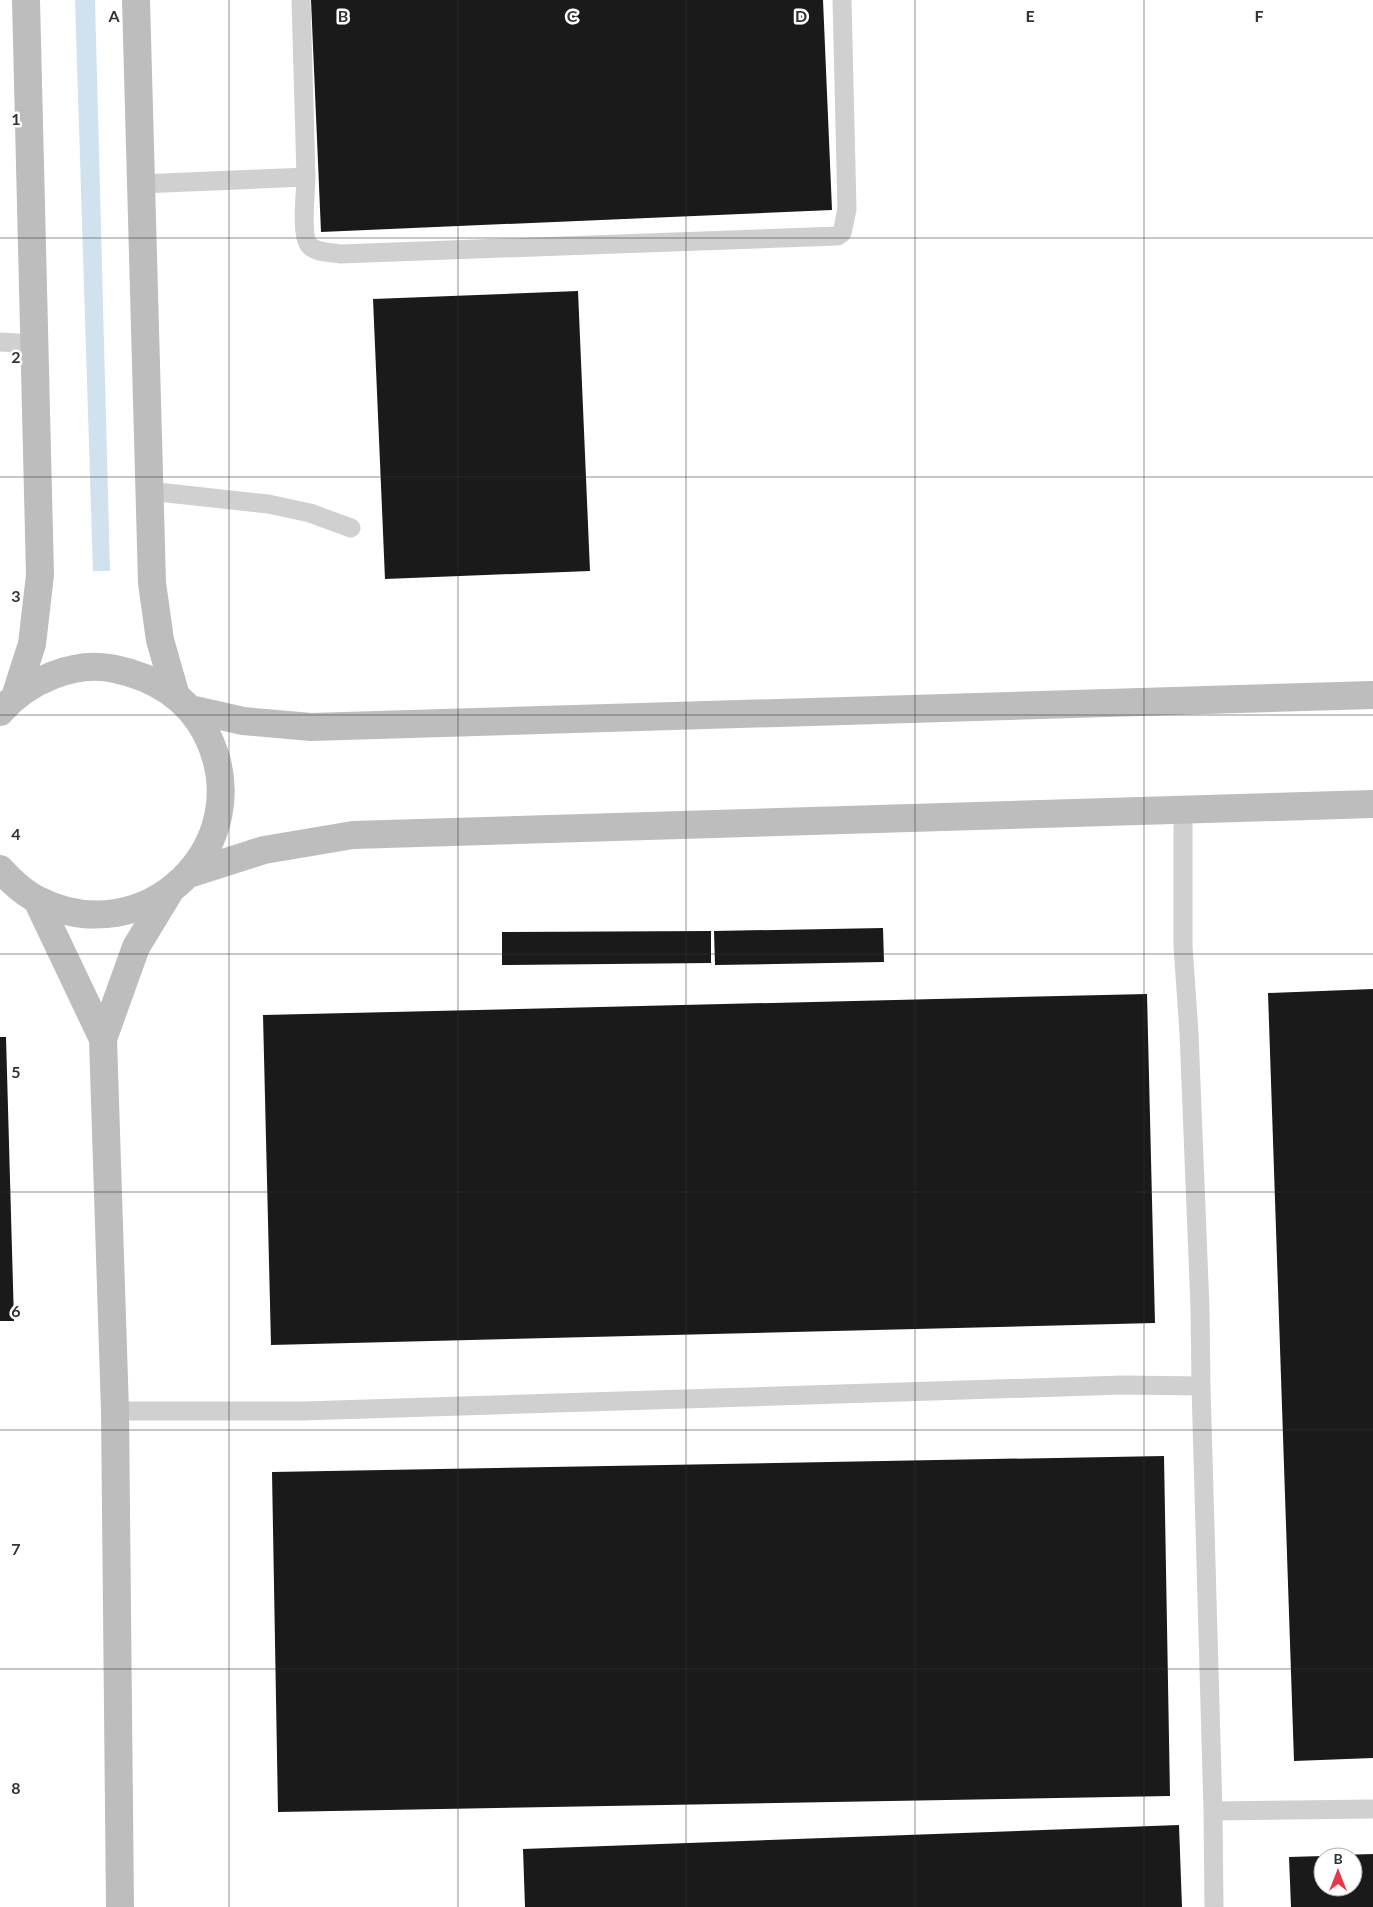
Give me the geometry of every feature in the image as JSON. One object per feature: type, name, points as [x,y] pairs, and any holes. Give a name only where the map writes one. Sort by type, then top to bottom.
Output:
[{"type":"street","points":[[7,705],[32,644],[40,575],[26,0]]},
{"type":"street","points":[[136,0],[152,583],[160,640],[183,702]]},
{"type":"street","points":[[7,705],[35,683],[58,673],[83,668],[108,667],[132,672],[155,682],[183,702],[203,727],[213,747],[219,769],[221,791],[219,814],[213,835],[202,856],[179,882],[136,947],[103,1039],[115,1411],[120,1907]]},
{"type":"street","points":[[183,702],[243,721],[311,727],[1373,695]]},
{"type":"street","points":[[0,869],[17,886],[37,900],[82,914],[105,914],[128,911],[150,903],[179,882],[264,850],[353,835],[1373,804]]},
{"type":"street","points":[[37,900],[103,1039]]},
{"type":"lane","points":[[301,0],[306,176],[305,237],[309,245],[317,250],[340,254],[838,236],[842,233],[847,209],[842,0]]},
{"type":"lane","points":[[141,184],[306,176]]},
{"type":"lane","points":[[0,342],[34,344]]},
{"type":"lane","points":[[149,491],[268,504],[310,513],[351,528]]},
{"type":"lane","points":[[1183,810],[1183,946],[1200,1298],[1214,1907]]},
{"type":"lane","points":[[115,1411],[304,1411],[1113,1385],[1201,1386]]},
{"type":"lane","points":[[1213,1811],[1373,1809]]},
{"type":"water","points":[[75,0],[95,0],[110,571],[93,571]]},
{"type":"building","points":[[311,0],[823,0],[832,210],[321,232]]},
{"type":"building","points":[[578,291],[590,571],[385,579],[373,299]]},
{"type":"building","points":[[883,928],[884,962],[715,965],[714,931]]},
{"type":"building","points":[[711,931],[711,963],[502,965],[502,932]]},
{"type":"building","points":[[1373,989],[1373,1758],[1294,1761],[1268,993]]},
{"type":"building","points":[[1147,994],[1155,1323],[271,1345],[263,1015]]},
{"type":"building","points":[[0,1037],[6,1037],[14,1321],[0,1321]]},
{"type":"building","points":[[1164,1456],[1170,1796],[278,1812],[272,1472]]},
{"type":"building","points":[[1179,1825],[1182,1907],[525,1907],[523,1849]]},
{"type":"building","points":[[1363,1854],[1373,1854],[1373,1907],[1291,1907],[1289,1857],[1313,1856],[1313,1897],[1363,1897]]}]
